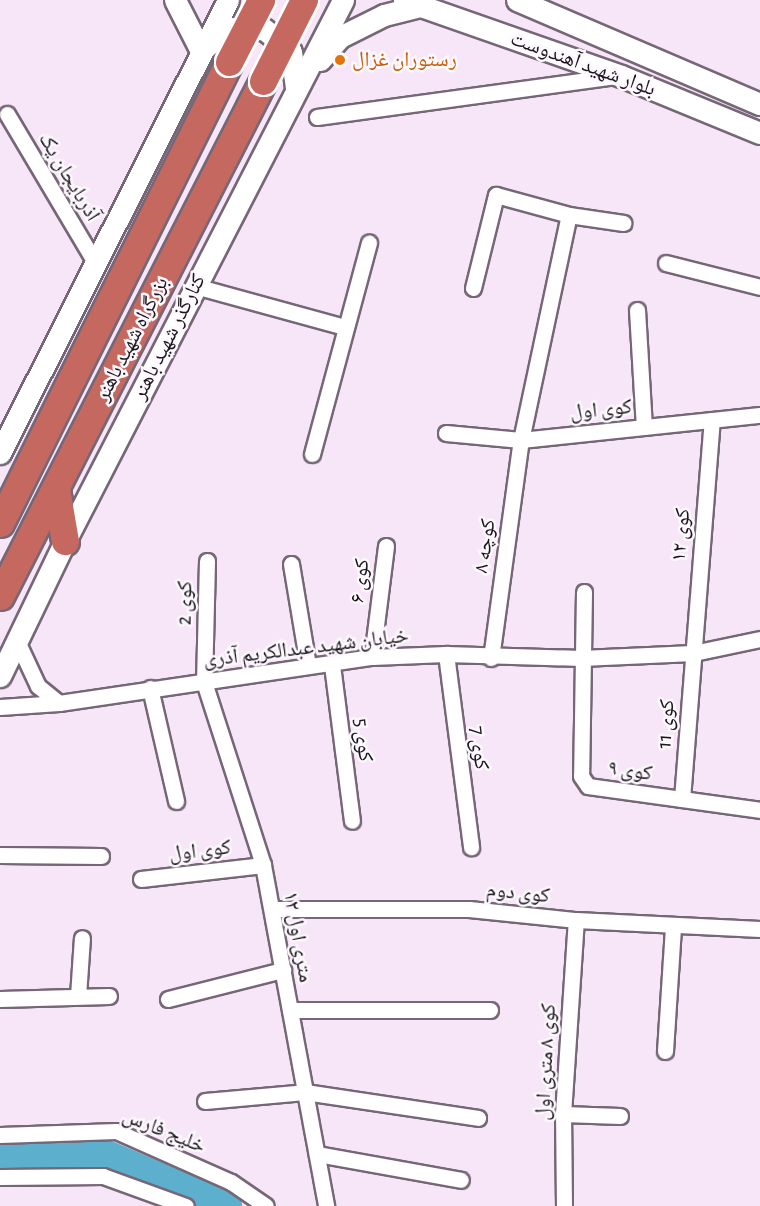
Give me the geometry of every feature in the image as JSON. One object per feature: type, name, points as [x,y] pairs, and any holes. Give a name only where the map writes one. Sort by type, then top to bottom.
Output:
[{"type":"highway","name":"بزرگراه شهید باهنر","points":[[0,523],[261,0]]},
{"type":"highway","name":"بزرگراه شهید باهنر","points":[[0,596],[304,0]]},
{"type":"highway","points":[[56,489],[65,541]]},
{"type":"main road","points":[[175,0],[201,51]]},
{"type":"main road","points":[[0,453],[228,0]]},
{"type":"main road","name":"کنارگذر شهید باهنر","points":[[0,676],[65,541],[296,87],[343,0]]},
{"type":"main road","name":"بلوار شهید آهندوست","points":[[517,0],[760,104]]},
{"type":"main road","points":[[296,87],[340,37],[412,3]]},
{"type":"main road","name":"بلوار شهید آهندوست","points":[[412,3],[621,76],[760,133]]},
{"type":"main road","points":[[201,51],[228,28],[264,29],[291,52],[296,87]]},
{"type":"main road","points":[[725,119],[735,95]]},
{"type":"street","points":[[317,117],[621,76]]},
{"type":"street","name":"آذربایجان یک","points":[[7,114],[95,262]]},
{"type":"street","points":[[474,288],[496,195],[569,215],[623,223]]},
{"type":"street","name":"کوچه ۸","points":[[491,658],[521,440],[569,215]]},
{"type":"street","points":[[312,454],[369,243]]},
{"type":"street","points":[[666,264],[760,287]]},
{"type":"street","points":[[195,286],[345,327]]},
{"type":"street","points":[[637,310],[644,427]]},
{"type":"street","name":"کوی اول","points":[[446,433],[521,440],[760,415]]},
{"type":"street","name":"کوی ۱۲","points":[[693,653],[712,420]]},
{"type":"street","name":"کوی ۶","points":[[372,657],[386,546]]},
{"type":"street","name":"کوی 2","points":[[204,682],[207,561]]},
{"type":"street","points":[[291,564],[308,666]]},
{"type":"street","name":"کوی ۹","points":[[584,592],[581,658],[581,777],[588,786],[760,810]]},
{"type":"street","name":"خیابان شهید عبدالکریم آذری","points":[[0,707],[59,703],[308,666],[333,665],[372,657],[446,654],[491,658],[581,658],[693,653],[760,639]]},
{"type":"street","points":[[17,641],[38,686],[59,703]]},
{"type":"street","name":"کوی 11","points":[[682,799],[693,653]]},
{"type":"street","name":"کوی 7","points":[[446,654],[471,847]]},
{"type":"street","name":"کوی 5","points":[[333,665],[352,821]]},
{"type":"street","name":"۱۲ متری اول","points":[[204,682],[263,865],[326,1206]]},
{"type":"street","points":[[150,688],[176,801]]},
{"type":"street","points":[[0,855],[101,856]]},
{"type":"street","name":"کوی اول","points":[[141,879],[263,865]]},
{"type":"street","name":"کوی دوم","points":[[272,909],[469,909],[576,920],[760,929]]},
{"type":"street","name":"کوی ۸ متری اول","points":[[564,1206],[563,1113],[576,920]]},
{"type":"street","points":[[665,1052],[673,926]]},
{"type":"street","points":[[78,996],[82,938]]},
{"type":"street","points":[[168,999],[283,970]]},
{"type":"street","points":[[0,999],[109,996]]},
{"type":"street","points":[[290,1010],[490,1010]]},
{"type":"street","points":[[205,1101],[305,1092],[478,1118]]},
{"type":"street","points":[[563,1113],[621,1116]]},
{"type":"street","name":"خلیج فارس","points":[[0,1135],[116,1131],[231,1182],[266,1206]]},
{"type":"street","points":[[317,1154],[461,1180]]},
{"type":"street","points":[[0,1177],[103,1176],[160,1200],[186,1206]]},
{"type":"waterway","points":[[0,1158],[104,1153],[228,1206]]},
{"type":"place","name":"رستوران غزال","points":[[340,60]]}]
